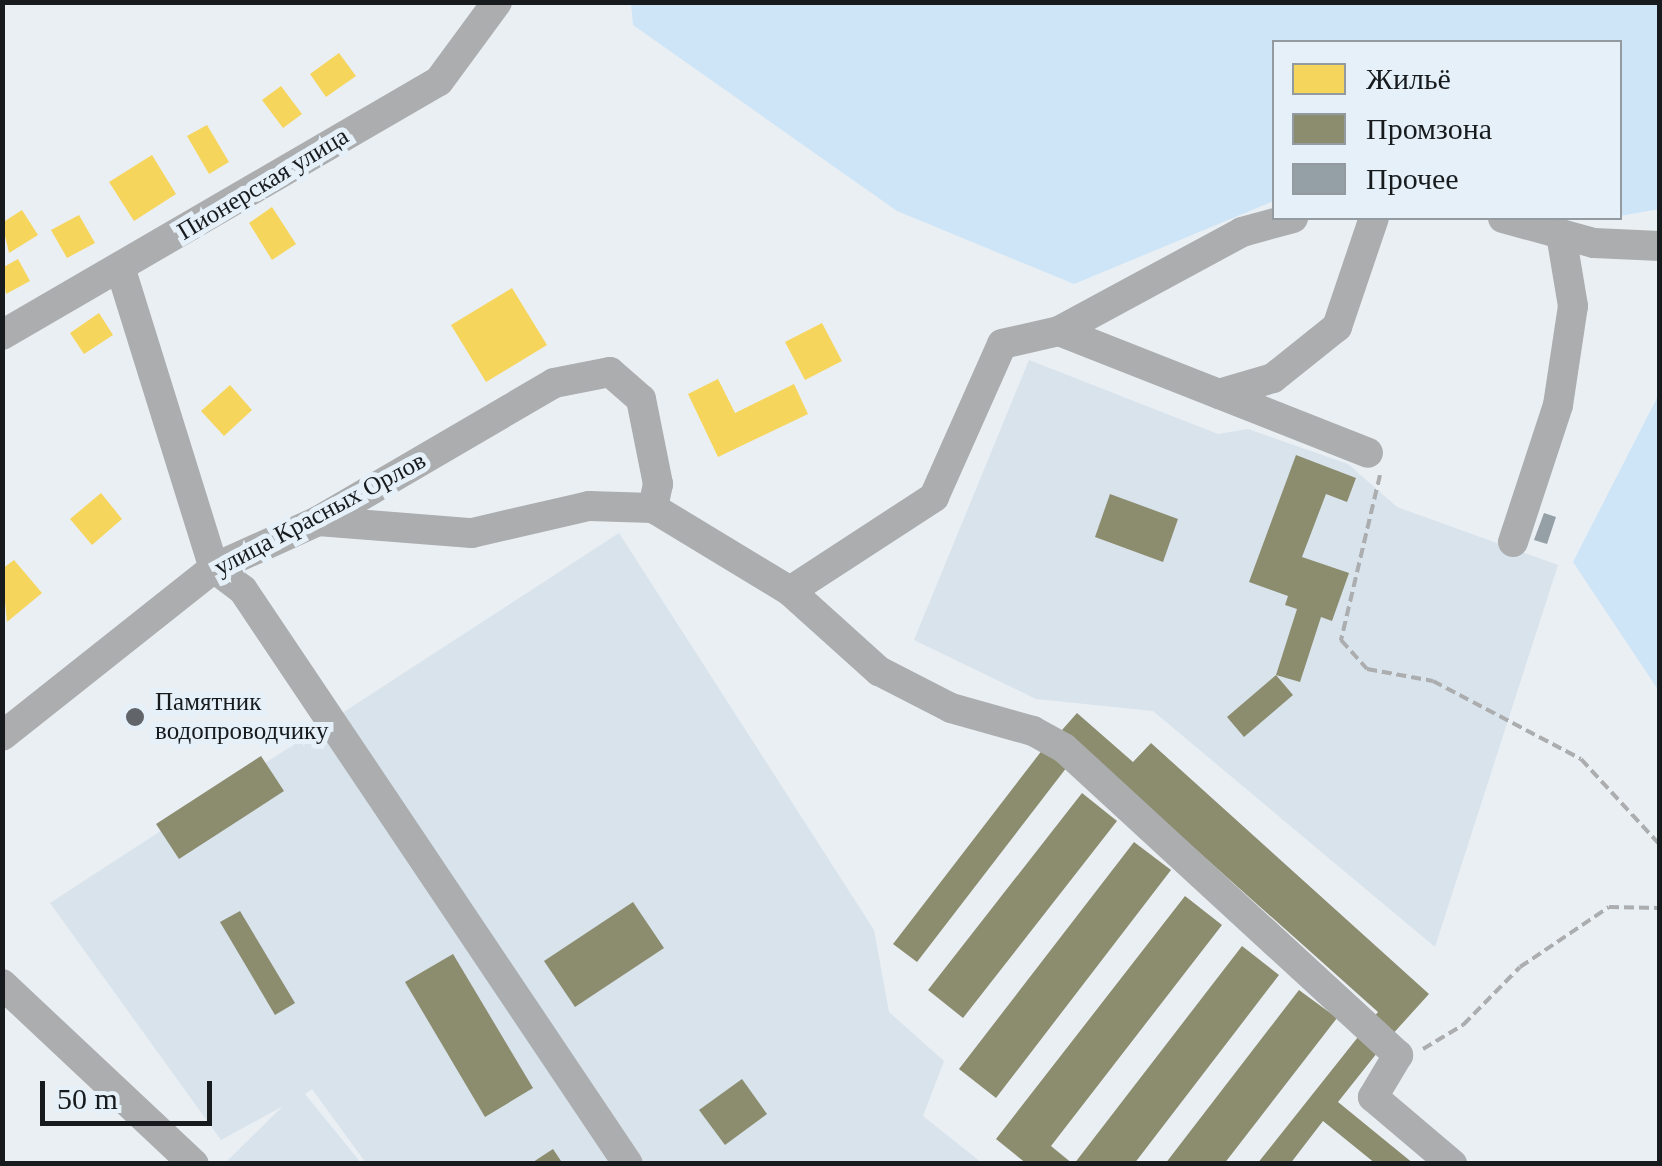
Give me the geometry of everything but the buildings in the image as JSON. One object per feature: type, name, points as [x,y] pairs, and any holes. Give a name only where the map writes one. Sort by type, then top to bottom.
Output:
[{"type":"street","name":"Пионерская улица","points":[[2,335],[122,270],[438,80],[497,2]]},
{"type":"street","points":[[790,591],[934,497],[1002,344],[1059,331],[1242,232],[1286,220]]},
{"type":"street","points":[[1219,394],[1272,378],[1337,327],[1373,220]]},
{"type":"street","points":[[1510,220],[1561,234],[1660,246]]},
{"type":"street","points":[[1514,542],[1558,405],[1573,306],[1561,234]]},
{"type":"street","points":[[122,270],[214,568],[243,590],[628,1164]]},
{"type":"street","points":[[1059,331],[1368,453]]},
{"type":"street","name":"улица Красных Орлов","points":[[2,736],[214,568],[318,521],[554,383],[610,372],[641,399],[658,484],[653,508]]},
{"type":"street","points":[[318,521],[472,533],[589,506],[653,508],[790,591],[879,671],[951,708],[1033,731],[1064,748],[1398,1055],[1373,1097],[1452,1164]]},
{"type":"street","points":[[2,984],[194,1164]]},
{"type":"path","points":[[1368,453],[1380,476],[1341,640],[1367,669],[1433,681],[1581,758],[1660,845]]},
{"type":"path","points":[[1398,1055],[1426,1048],[1463,1025],[1520,967],[1609,908],[1660,908]]},
{"type":"shaded area","points":[[631,3],[1659,3],[1659,209],[1622,216],[1622,40],[1272,40],[1272,202],[1074,284],[897,211],[633,25]]},
{"type":"shaded area","points":[[1029,360],[1218,434],[1248,429],[1348,464],[1397,507],[1558,565],[1435,947],[1153,711],[1036,699],[914,640]]},
{"type":"shaded area","points":[[1659,394],[1659,691],[1573,562]]},
{"type":"shaded area","points":[[619,533],[874,930],[889,1012],[944,1061],[923,1116],[982,1163],[366,1163],[312,1089],[305,1094],[361,1163],[225,1163],[283,1106],[221,1140],[50,903]]},
{"type":"place","name":"Памятник водопроводчику","points":[[135,717]]}]
